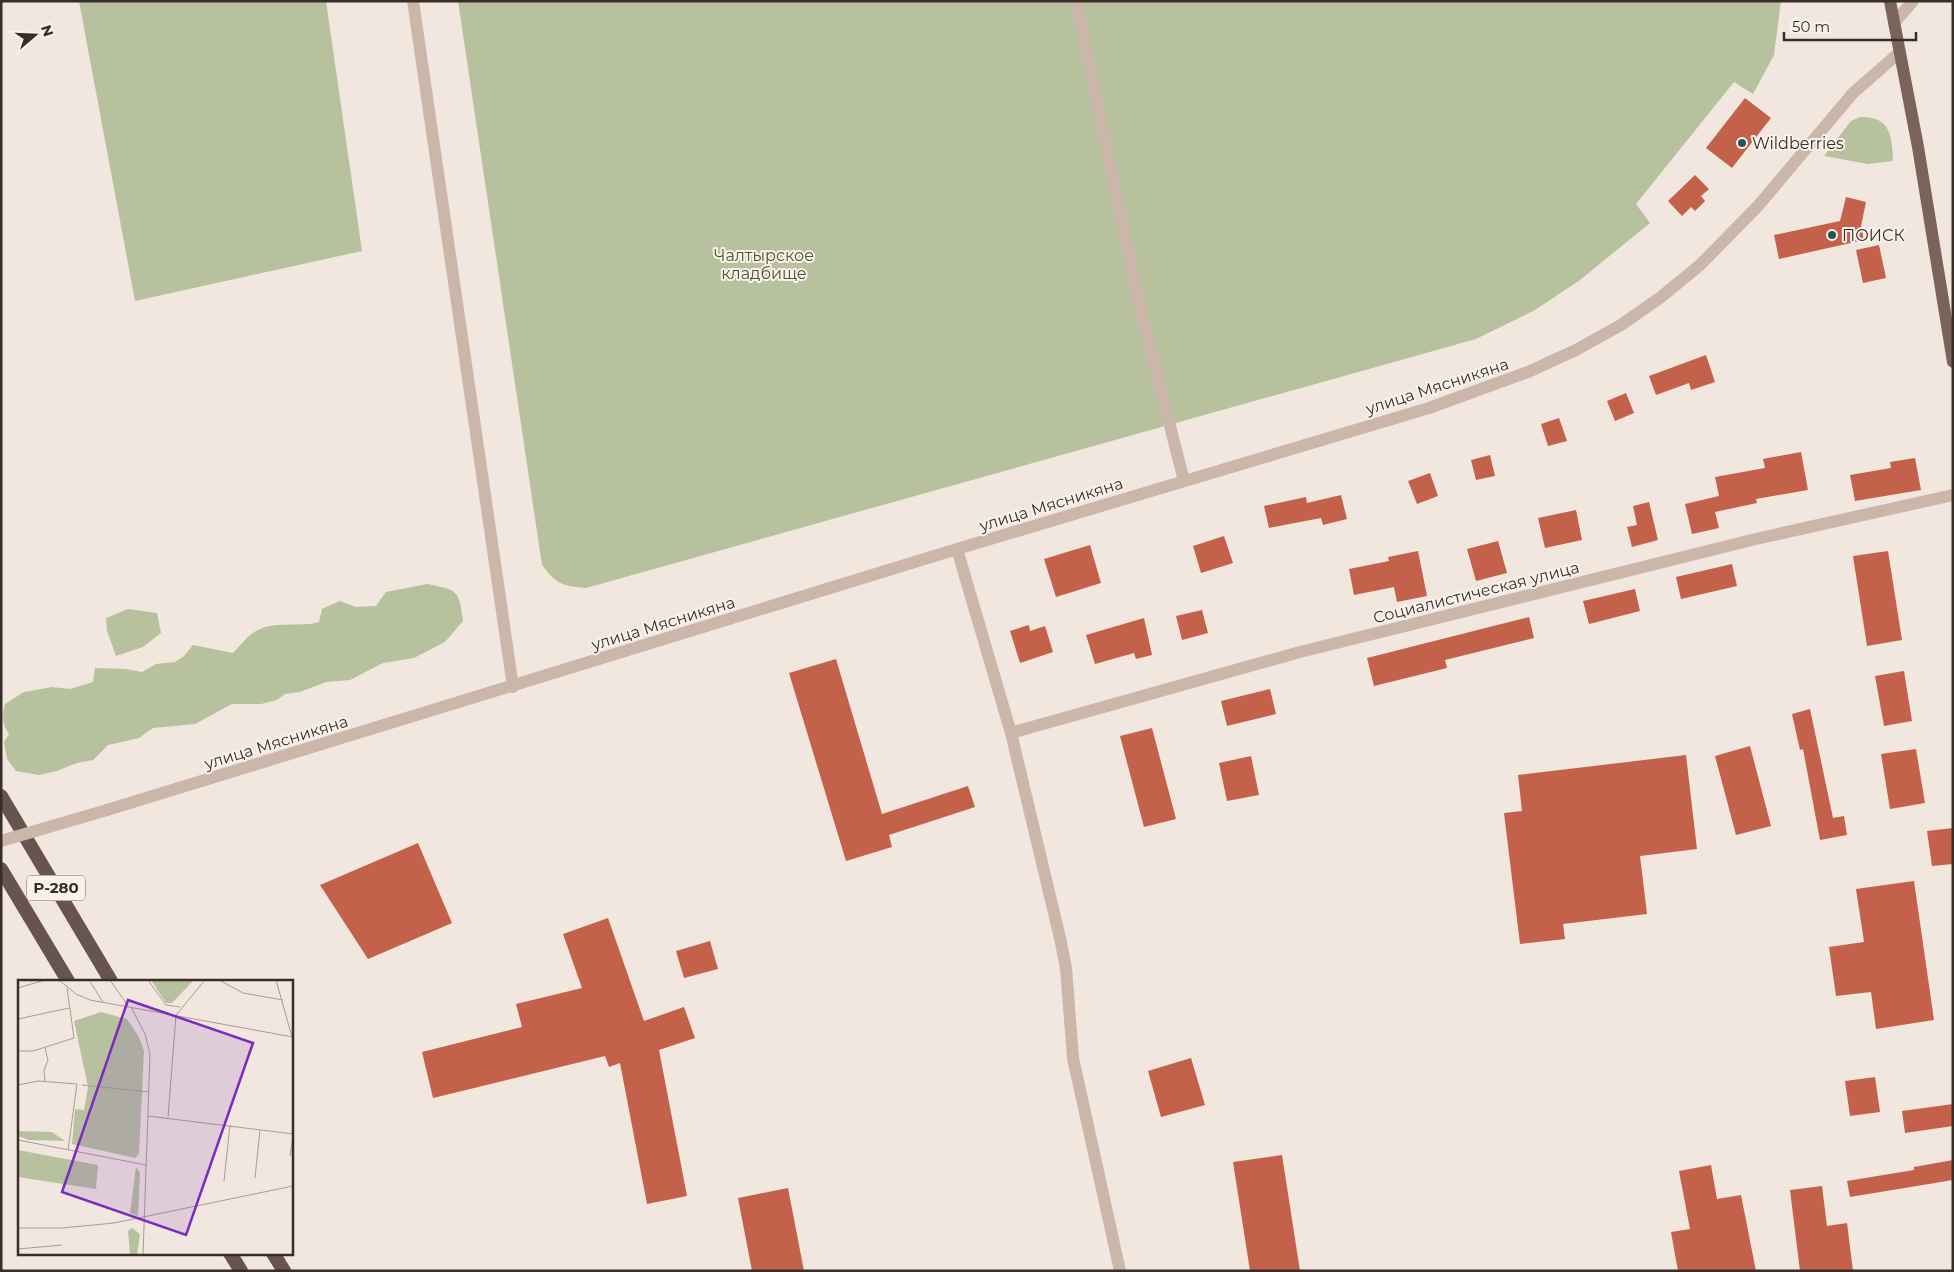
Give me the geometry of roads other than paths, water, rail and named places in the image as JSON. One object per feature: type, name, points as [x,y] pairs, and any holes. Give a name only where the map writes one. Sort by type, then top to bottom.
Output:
[{"type":"highway","name":"Р-280","points":[[1,796],[110,980]]},
{"type":"highway","name":"Р-280","points":[[1,869],[67,980]]},
{"type":"highway","points":[[231,1254],[241,1271]]},
{"type":"highway","points":[[274,1254],[284,1271]]},
{"type":"main road","points":[[1890,1],[1918,147],[1953,362]]},
{"type":"street","points":[[413,1],[513,687]]},
{"type":"street","points":[[1076,1],[1139,304],[1184,481]]},
{"type":"street","points":[[1894,23],[1913,1]]},
{"type":"street","name":"улица Мясникяна","points":[[1,841],[513,687],[957,549],[1478,392],[1552,361],[1621,325],[1661,297],[1700,265],[1758,206],[1854,93],[1900,52]]},
{"type":"street","name":"Социалистическая улица","points":[[1011,733],[1300,652],[1760,538],[1953,495]]},
{"type":"street","points":[[957,549],[1011,733],[1060,938],[1068,981],[1073,1058],[1120,1271]]},
{"type":"place","name":"Wildberries","points":[[1742,143]]},
{"type":"place","name":"ПОИСК","points":[[1832,235]]},
{"type":"park label","name":"Чалтырское кладбище","points":[[764,264]]}]
